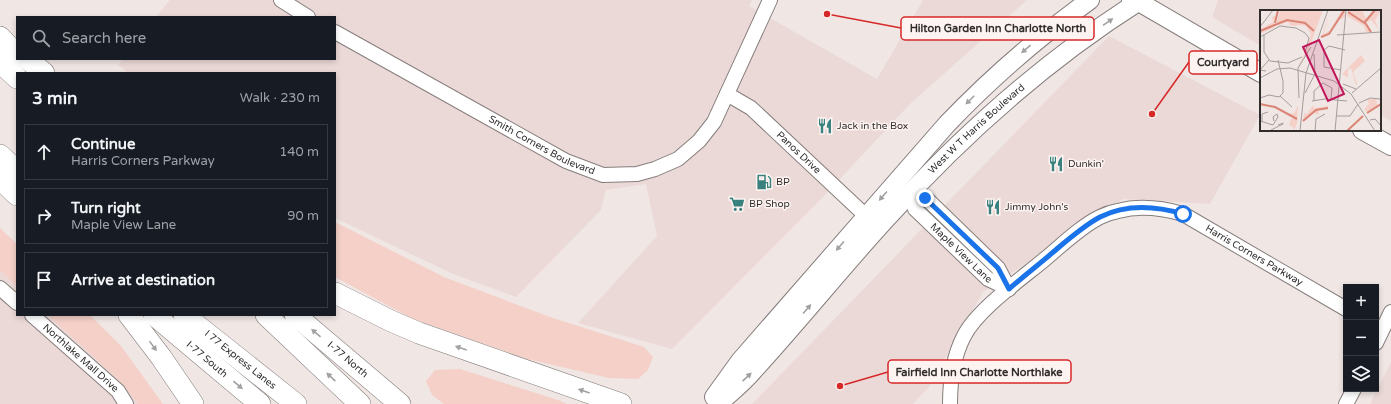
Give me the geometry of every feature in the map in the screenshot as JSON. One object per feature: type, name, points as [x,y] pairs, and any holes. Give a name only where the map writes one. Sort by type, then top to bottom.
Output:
[{"type":"highway","points":[[0,37],[16,50]]},
{"type":"highway","points":[[0,37],[16,53]]},
{"type":"highway","points":[[23,60],[34,72]]},
{"type":"highway","points":[[28,60],[43,72]]},
{"type":"highway","points":[[0,62],[16,77]]},
{"type":"highway","points":[[0,155],[16,170]]},
{"type":"highway","points":[[0,180],[16,194]]},
{"type":"highway","points":[[336,293],[378,315],[419,333],[621,404]]},
{"type":"highway","points":[[130,316],[161,357],[193,404]]},
{"type":"highway","name":"I-77 South","points":[[155,316],[260,404]]},
{"type":"highway","name":"I 77 Express Lanes","points":[[185,316],[296,404]]},
{"type":"highway","points":[[267,316],[360,404]]},
{"type":"highway","name":"I-77 North","points":[[296,316],[400,404]]},
{"type":"main road","name":"West W T Harris Boulevard","points":[[709,404],[740,361],[971,98],[1026,48],[1090,0]]},
{"type":"main road","name":"West W T Harris Boulevard","points":[[718,404],[753,372],[909,193],[962,141],[1031,79],[1137,0]]},
{"type":"main road","points":[[1137,0],[1260,72]]},
{"type":"main road","points":[[1364,131],[1391,146]]},
{"type":"street","points":[[280,0],[306,16]]},
{"type":"street","name":"Smith Corners Boulevard","points":[[336,33],[566,161],[603,175],[637,174],[678,159],[699,141],[714,122],[770,0]]},
{"type":"street","name":"Panos Drive","points":[[727,94],[751,108],[866,216]]},
{"type":"street","name":"Maple View Lane","points":[[909,193],[925,198],[998,268],[1009,289]]},
{"type":"street","name":"Harris Corners Parkway","points":[[950,404],[952,373],[958,351],[964,336],[974,321],[1009,289],[1072,236],[1101,217],[1117,211],[1149,207],[1167,209],[1183,214],[1343,307]]},
{"type":"street","points":[[0,288],[16,302]]},
{"type":"street","points":[[1380,325],[1391,312]]},
{"type":"street","name":"Northlake Mall Drive","points":[[33,316],[118,391],[126,404]]},
{"type":"street","points":[[1346,404],[1352,392]]},
{"type":"shaded area","points":[[170,0],[752,0],[749,6],[877,79],[923,0],[1027,0],[911,103],[823,197],[672,349],[578,323],[657,236],[646,184],[606,190],[601,210],[516,297],[453,274],[336,218],[336,72],[127,72],[118,65],[122,60],[336,60],[336,16],[157,16]]},
{"type":"shaded area","points":[[1218,0],[1391,0],[1391,121],[1381,116],[1381,10],[1260,10],[1260,45],[1212,17]]},
{"type":"shaded area","points":[[1109,36],[1260,115],[1210,204],[1123,199],[983,292],[929,387],[913,404],[752,404]]},
{"type":"shaded area","points":[[336,223],[444,277],[550,317],[644,347],[653,357],[648,370],[638,379],[609,378],[527,359],[413,319],[336,278]]},
{"type":"shaded area","points":[[0,228],[16,243],[16,285],[0,270]]},
{"type":"shaded area","points":[[0,261],[16,276],[16,316],[60,316],[145,404],[0,404]]},
{"type":"shaded area","points":[[49,316],[91,316],[121,346],[163,404],[138,404],[119,380]]},
{"type":"shaded area","points":[[1391,362],[1391,404],[1370,404],[1376,392],[1379,392],[1379,386]]},
{"type":"shaded area","points":[[460,369],[567,404],[444,404],[432,395],[426,381],[435,370]]},
{"type":"place","name":"Hilton Garden Inn Charlotte North","points":[[827,14]]},
{"type":"place","name":"Courtyard","points":[[1152,114]]},
{"type":"place","name":"Jack in the Box","points":[[825,126]]},
{"type":"place","name":"Dunkin'","points":[[1056,164]]},
{"type":"place","name":"BP","points":[[764,182]]},
{"type":"place","name":"BP Shop","points":[[737,204]]},
{"type":"place","name":"Jimmy John's","points":[[993,207]]},
{"type":"place","name":"Fairfield Inn Charlotte Northlake","points":[[840,386]]},
{"type":"route","points":[[925,198],[998,268],[1009,289],[1072,236],[1088,224],[1101,217],[1117,211],[1149,207],[1167,209],[1183,214]]}]
